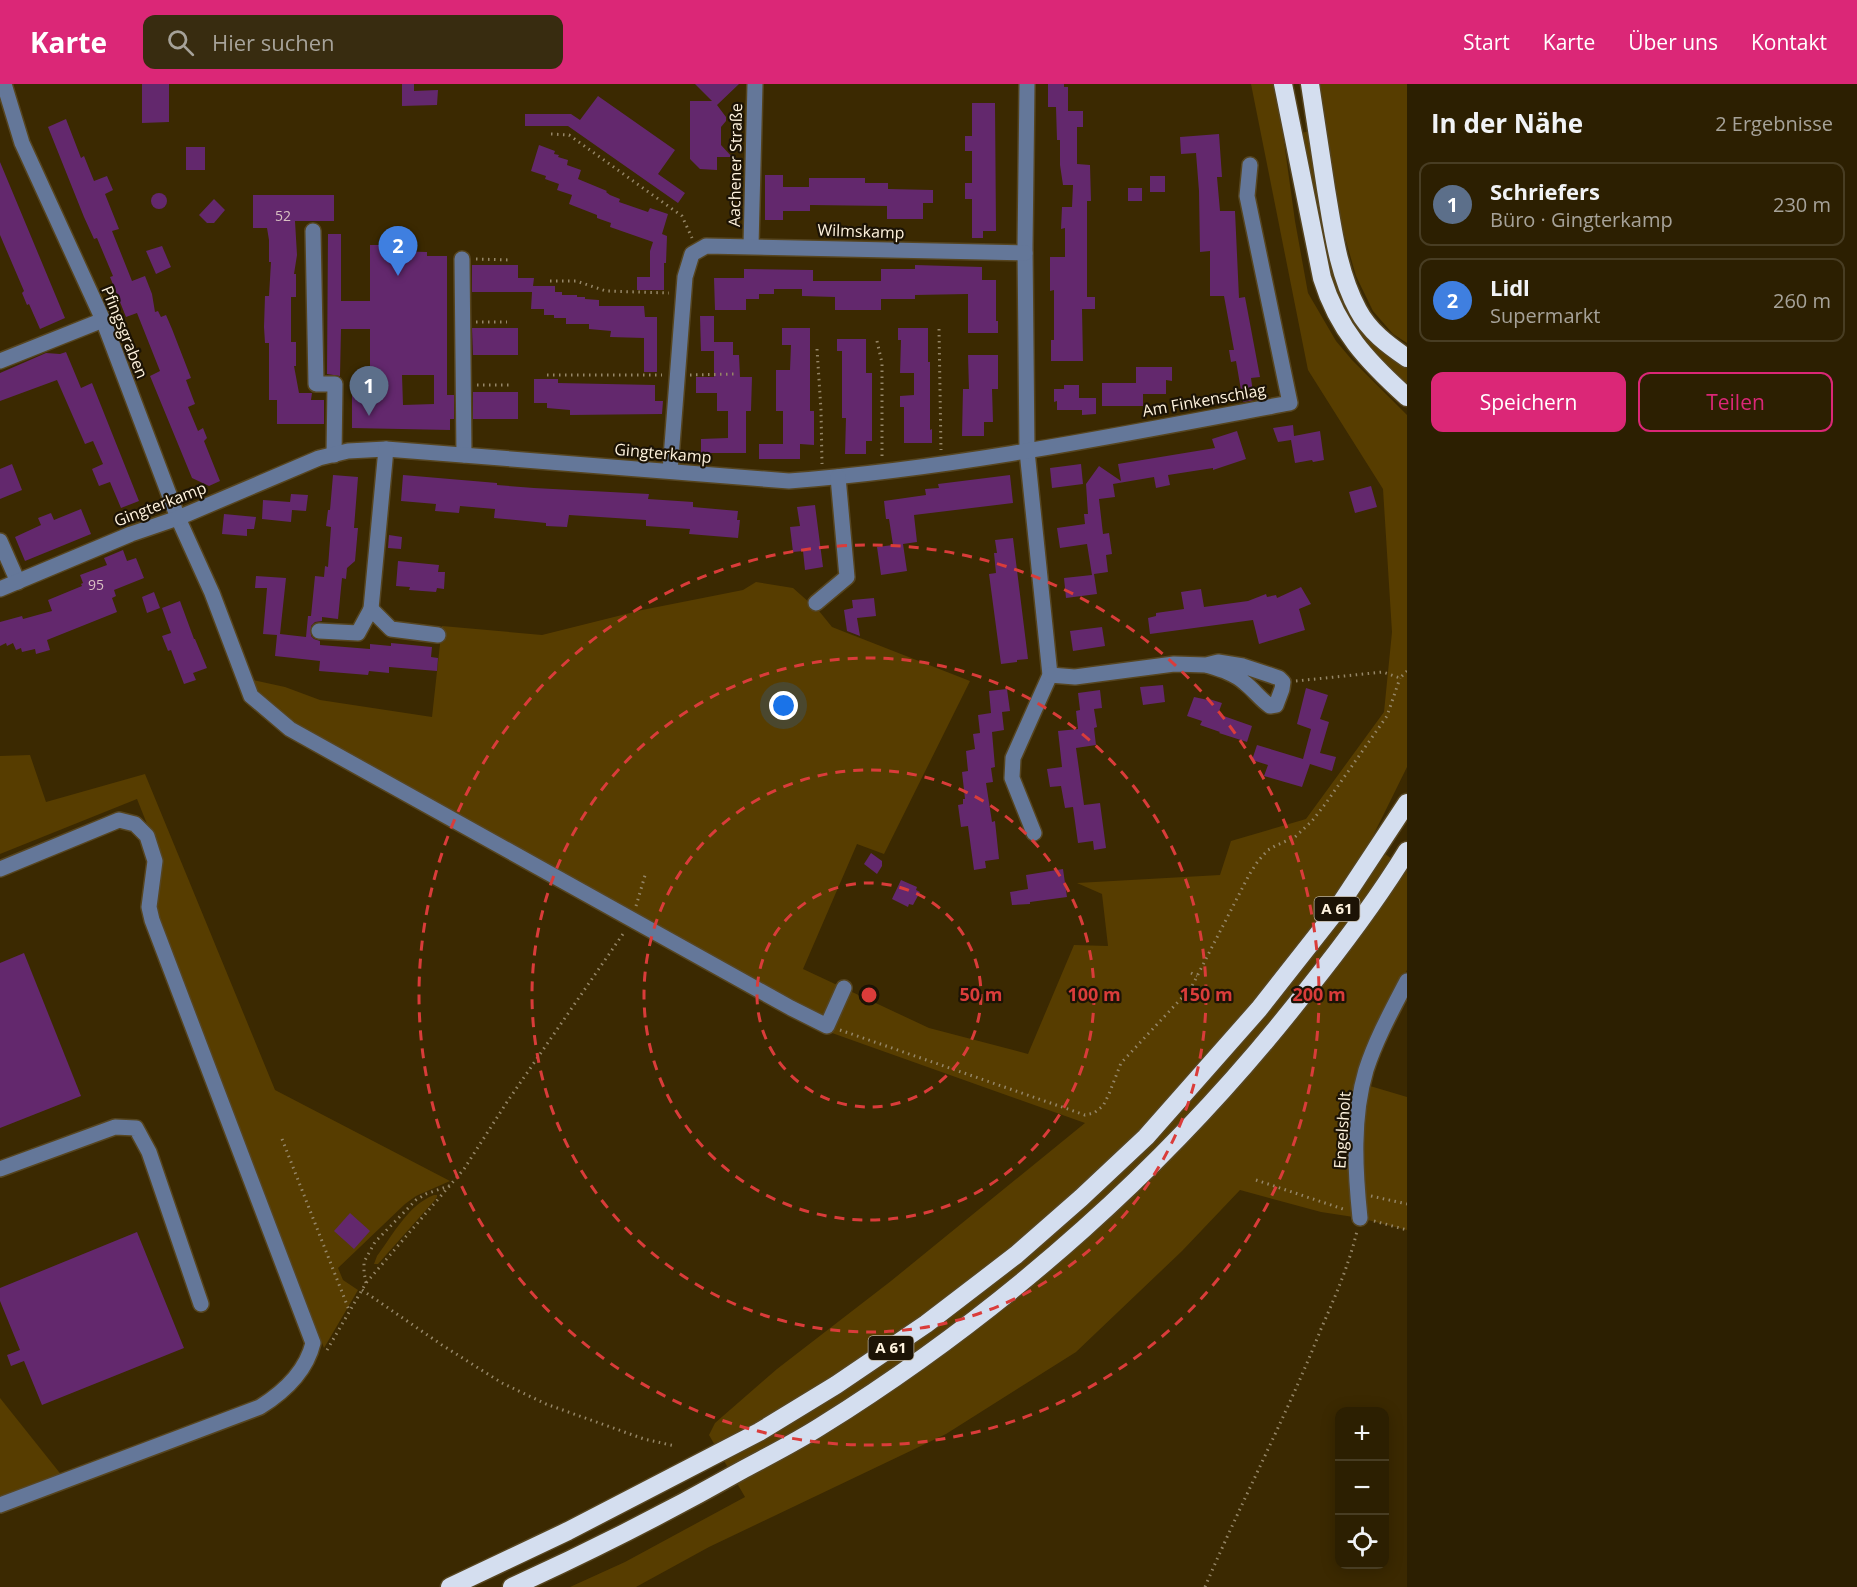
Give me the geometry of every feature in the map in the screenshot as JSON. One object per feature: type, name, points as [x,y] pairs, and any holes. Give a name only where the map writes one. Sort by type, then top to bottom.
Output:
[{"type":"highway","points":[[1310,84],[1334,241],[1348,288],[1367,323],[1389,346],[1407,358]]},
{"type":"highway","points":[[1283,87],[1322,278],[1329,301],[1342,327],[1359,350],[1407,397]]},
{"type":"highway","name":"A 61","points":[[450,1587],[568,1531],[759,1432],[836,1385],[917,1330],[1016,1255],[1146,1137],[1259,1009],[1333,915],[1407,803]]},
{"type":"highway","name":"A 61","points":[[512,1587],[648,1522],[820,1427],[903,1372],[1000,1301],[1153,1165],[1215,1101],[1273,1034],[1336,954],[1385,887],[1407,851]]},
{"type":"street","name":"Pfingsgraben","points":[[4,84],[22,143],[103,320],[178,518],[212,594],[251,696],[290,729],[827,1026]]},
{"type":"street","name":"Aachener Straße","points":[[751,246],[755,84]]},
{"type":"street","points":[[1027,84],[1025,253],[1027,451],[1050,675],[1012,758],[1012,778],[1034,833]]},
{"type":"street","name":"Am Finkenschlag","points":[[1027,451],[1290,403],[1247,196],[1250,165]]},
{"type":"street","points":[[313,231],[316,384],[335,384],[334,455]]},
{"type":"street","name":"Wilmskamp","points":[[697,251],[706,246],[751,246],[1025,253]]},
{"type":"street","points":[[670,471],[685,277],[692,254],[697,251]]},
{"type":"street","points":[[462,259],[464,455]]},
{"type":"street","points":[[0,361],[103,320]]},
{"type":"street","points":[[319,632],[358,633],[371,609],[386,449]]},
{"type":"street","name":"Gingterkamp","points":[[0,589],[131,534],[178,518],[319,458],[348,451],[386,449],[789,481],[838,477],[1027,451]]},
{"type":"street","points":[[816,603],[847,576],[838,477]]},
{"type":"street","points":[[0,541],[18,582]]},
{"type":"street","points":[[371,609],[391,629],[438,635]]},
{"type":"street","points":[[1050,675],[1075,677],[1174,664],[1230,663],[1273,675],[1282,682],[1276,705],[1270,706],[1240,679],[1206,665]]},
{"type":"street","points":[[0,869],[119,820],[135,824],[147,836],[155,861],[149,907],[152,920],[313,1343],[310,1357],[297,1376],[279,1395],[260,1407],[0,1505]]},
{"type":"street","name":"Engelsholt","points":[[1360,1215],[1356,1171],[1360,1096],[1366,1069],[1407,981]]},
{"type":"street","points":[[827,1026],[844,988]]},
{"type":"street","points":[[0,1169],[115,1127],[136,1128],[149,1152],[201,1304]]},
{"type":"path","points":[[551,134],[569,135],[682,216],[697,251]]},
{"type":"path","points":[[462,259],[511,260]]},
{"type":"path","points":[[550,280],[576,281],[606,291],[684,293]]},
{"type":"path","points":[[463,322],[507,322]]},
{"type":"path","points":[[939,329],[941,463]]},
{"type":"path","points":[[877,341],[882,363],[882,471]]},
{"type":"path","points":[[817,349],[822,479]]},
{"type":"path","points":[[547,375],[736,374]]},
{"type":"path","points":[[464,385],[512,385]]},
{"type":"path","points":[[827,1026],[1085,1115],[1094,1113],[1103,1106],[1121,1063],[1183,998],[1197,976],[1253,868],[1268,850],[1295,837],[1312,821],[1387,716],[1400,678],[1407,671]]},
{"type":"path","points":[[1282,682],[1383,672],[1400,678]]},
{"type":"path","points":[[452,1185],[416,1200],[375,1242],[364,1262],[366,1283],[452,1185],[464,1169],[507,1102],[628,927],[646,872]]},
{"type":"path","points":[[1191,973],[1197,976]]},
{"type":"path","points":[[282,1139],[350,1310]]},
{"type":"path","points":[[1256,1180],[1407,1230]]},
{"type":"path","points":[[1358,1195],[1382,1197],[1407,1204]]},
{"type":"path","points":[[1205,1587],[1233,1522],[1305,1371],[1351,1257],[1360,1215]]},
{"type":"path","points":[[362,1290],[502,1383],[546,1404],[644,1439],[675,1446]]},
{"type":"shaded area","points":[[1251,84],[1276,84],[1295,221],[1308,293],[1336,341],[1407,415],[1407,767],[1370,842],[1407,871],[1407,970],[1367,1052],[1360,1083],[1407,1097],[1407,1230],[1360,1218],[1321,1212],[1240,1190],[1182,1251],[1076,1352],[946,1434],[709,1547],[636,1587],[570,1587],[625,1562],[745,1497],[709,1435],[715,1423],[777,1369],[891,1281],[1085,1123],[832,1033],[290,729],[244,678],[285,687],[320,700],[432,717],[442,626],[542,635],[642,610],[743,590],[756,582],[793,588],[819,611],[832,627],[970,681],[884,854],[857,844],[803,969],[929,1028],[1028,1054],[1074,945],[1108,946],[1102,894],[1077,883],[1220,875],[1231,841],[1306,819],[1384,712],[1392,632],[1383,489],[1308,370]]},
{"type":"shaded area","points":[[1318,84],[1407,84],[1407,343],[1393,334],[1373,311],[1356,276],[1342,227]]},
{"type":"shaded area","points":[[1309,131],[1342,287],[1407,363],[1407,386],[1368,348],[1335,297],[1323,254],[1302,133]]},
{"type":"shaded area","points":[[30,755],[46,802],[145,774],[275,1090],[450,1181],[416,1196],[405,1204],[338,1268],[343,1280],[358,1290],[324,1348],[154,906],[159,854],[137,799],[0,854],[0,756]]},
{"type":"shaded area","points":[[434,1195],[437,1197],[434,1201],[378,1264],[374,1264],[377,1256],[409,1213]]},
{"type":"shaded area","points":[[0,1398],[63,1477],[0,1500]]},
{"type":"building","points":[[142,84],[169,84],[169,122],[142,123]]},
{"type":"building","points":[[402,84],[414,84],[414,91],[438,90],[437,105],[402,106]]},
{"type":"building","points":[[695,84],[739,84],[717,105],[726,117],[721,127],[721,145],[732,157],[717,157],[717,170],[700,169],[690,159],[690,101],[712,101]]},
{"type":"building","points":[[1048,84],[1064,84],[1064,87],[1068,87],[1068,111],[1083,111],[1083,127],[1077,127],[1077,164],[1090,165],[1091,201],[1087,201],[1087,297],[1095,297],[1095,309],[1082,309],[1083,361],[1051,361],[1051,340],[1054,340],[1054,290],[1050,291],[1050,257],[1065,257],[1065,228],[1061,229],[1062,207],[1072,207],[1073,185],[1063,185],[1060,140],[1057,140],[1056,107],[1048,107]]},
{"type":"building","points":[[598,96],[675,150],[658,174],[685,193],[678,203],[568,126],[525,126],[525,114],[571,114],[580,120]]},
{"type":"building","points":[[972,103],[995,103],[996,231],[983,231],[983,238],[972,238],[972,199],[965,199],[965,183],[972,183],[972,151],[965,151],[965,136],[972,136]]},
{"type":"building","points":[[66,119],[81,158],[84,156],[94,181],[107,176],[113,190],[105,194],[119,229],[112,231],[132,281],[145,276],[152,294],[155,312],[158,311],[161,317],[166,315],[172,329],[191,378],[186,380],[195,404],[188,407],[198,431],[203,428],[207,438],[204,441],[220,481],[209,486],[192,478],[150,376],[160,371],[137,313],[126,317],[110,277],[113,276],[97,238],[94,239],[84,217],[48,127]]},
{"type":"building","points":[[1219,134],[1222,177],[1217,177],[1220,211],[1235,211],[1239,298],[1245,297],[1260,377],[1251,378],[1254,400],[1243,402],[1236,361],[1231,362],[1229,350],[1234,350],[1224,296],[1210,296],[1210,251],[1200,252],[1196,153],[1181,154],[1180,137]]},
{"type":"building","points":[[539,145],[555,151],[554,154],[559,155],[558,157],[568,160],[567,165],[581,170],[578,179],[607,191],[610,195],[620,199],[619,202],[648,212],[650,208],[668,214],[662,234],[667,236],[664,290],[637,290],[637,277],[650,277],[650,251],[653,242],[610,227],[611,223],[597,218],[597,215],[569,204],[572,195],[557,190],[559,184],[545,179],[546,176],[531,171]]},
{"type":"building","points":[[186,147],[205,147],[205,170],[186,170]]},
{"type":"building","points":[[0,162],[65,318],[40,329],[29,304],[27,305],[22,293],[24,291],[0,235]]},
{"type":"building","points":[[765,175],[783,175],[783,187],[809,187],[809,178],[865,178],[865,183],[888,183],[888,189],[933,190],[933,203],[923,203],[923,219],[887,219],[887,206],[810,205],[810,211],[783,211],[783,220],[765,220]]},
{"type":"building","points":[[1150,176],[1165,176],[1165,192],[1150,192]]},
{"type":"building","points":[[1128,188],[1142,188],[1142,201],[1128,201]]},
{"type":"building","points":[[159,193],[167,201],[159,209],[151,201]]},
{"type":"building","points":[[253,195],[334,195],[334,221],[295,221],[296,297],[291,297],[291,342],[296,342],[296,366],[294,366],[299,393],[312,393],[311,400],[324,400],[324,424],[277,424],[277,400],[269,400],[269,343],[265,343],[264,327],[265,296],[269,296],[271,262],[269,262],[267,228],[253,228]]},
{"type":"building","points":[[214,199],[225,210],[214,223],[207,223],[199,215]]},
{"type":"building","points":[[328,234],[341,234],[341,301],[370,301],[370,245],[388,245],[388,251],[427,252],[427,256],[447,256],[447,395],[454,395],[454,419],[450,419],[450,430],[352,428],[352,391],[370,391],[370,329],[341,329],[340,376],[327,374]],"holes":[[[402,375],[434,375],[434,404],[403,405]]]},
{"type":"building","points":[[162,246],[171,267],[156,274],[146,251]]},
{"type":"building","points":[[472,265],[518,265],[518,278],[534,278],[533,286],[555,286],[555,292],[562,292],[562,295],[577,295],[585,299],[599,300],[599,306],[644,306],[645,317],[657,317],[657,372],[644,372],[644,338],[610,337],[611,331],[589,329],[589,324],[566,324],[566,318],[544,315],[544,309],[531,309],[532,292],[472,292]]},
{"type":"building","points":[[915,265],[982,267],[982,280],[996,280],[998,333],[968,333],[968,294],[915,295],[915,299],[881,299],[881,310],[835,310],[835,297],[802,296],[802,289],[774,289],[774,294],[759,294],[759,299],[746,299],[746,310],[715,310],[714,278],[744,278],[744,269],[813,270],[813,281],[881,281],[881,269],[915,269]]},
{"type":"building","points":[[700,316],[714,316],[714,351],[701,351]]},
{"type":"building","points":[[472,328],[518,328],[518,355],[473,355]]},
{"type":"building","points":[[782,328],[810,328],[810,411],[814,411],[814,445],[800,444],[800,459],[759,459],[759,444],[783,444],[783,411],[776,411],[776,370],[790,370],[791,345],[782,345]]},
{"type":"building","points":[[898,328],[928,328],[932,443],[904,443],[904,407],[900,407],[900,396],[914,395],[914,373],[900,373],[901,340],[898,340]]},
{"type":"building","points":[[837,339],[866,339],[866,373],[872,373],[872,441],[866,441],[866,454],[845,454],[846,418],[842,418],[842,351],[837,351]]},
{"type":"building","points":[[714,342],[733,342],[733,355],[739,355],[740,377],[752,377],[751,411],[746,411],[746,453],[701,453],[701,439],[728,438],[728,411],[717,411],[717,393],[696,393],[696,377],[714,377]]},
{"type":"building","points":[[66,352],[81,388],[92,383],[139,501],[121,508],[110,482],[99,486],[92,469],[103,464],[93,441],[85,444],[57,380],[0,401],[0,373],[46,353]]},
{"type":"building","points":[[968,355],[998,355],[998,389],[992,389],[993,422],[984,422],[984,436],[962,436],[963,389],[969,389]]},
{"type":"building","points":[[1136,367],[1172,367],[1172,381],[1166,380],[1166,394],[1143,394],[1143,406],[1102,406],[1102,383],[1136,383]]},
{"type":"building","points":[[534,379],[558,379],[558,383],[655,385],[655,401],[663,401],[662,414],[570,415],[570,410],[547,408],[547,403],[534,403]]},
{"type":"building","points":[[1064,385],[1079,385],[1079,398],[1096,398],[1096,414],[1082,415],[1082,410],[1057,410],[1057,401],[1054,402],[1054,389],[1064,389]]},
{"type":"building","points":[[473,392],[518,392],[518,419],[473,419]]},
{"type":"building","points":[[1293,425],[1294,436],[1320,431],[1324,460],[1295,463],[1291,440],[1278,442],[1273,428]]},
{"type":"building","points":[[1237,431],[1246,459],[1213,470],[1213,468],[1168,475],[1170,485],[1156,488],[1154,477],[1113,484],[1115,497],[1099,499],[1103,534],[1109,533],[1112,554],[1106,555],[1108,572],[1094,574],[1097,594],[1066,598],[1064,578],[1092,575],[1087,544],[1060,548],[1057,528],[1085,524],[1084,514],[1088,514],[1086,484],[1099,466],[1121,481],[1118,464],[1215,448],[1212,439]]},
{"type":"building","points":[[12,464],[22,490],[0,499],[0,469]]},
{"type":"building","points":[[1081,464],[1083,484],[1052,488],[1050,468]]},
{"type":"building","points":[[333,475],[358,477],[354,528],[358,528],[355,561],[347,568],[346,579],[342,578],[338,619],[322,617],[322,621],[315,622],[311,626],[311,636],[320,641],[320,645],[370,649],[370,644],[391,646],[391,643],[432,647],[431,657],[438,658],[437,671],[389,667],[389,673],[369,671],[368,675],[319,671],[320,661],[275,656],[277,635],[263,634],[267,588],[255,588],[256,576],[286,578],[280,634],[306,637],[308,616],[311,616],[315,576],[324,577],[325,566],[328,567],[331,527],[326,526]]},
{"type":"building","points":[[403,475],[534,488],[649,494],[648,499],[693,502],[693,507],[738,511],[737,520],[740,520],[738,538],[689,534],[690,529],[646,526],[646,520],[569,515],[567,527],[494,518],[495,509],[460,506],[459,513],[435,511],[436,504],[401,501]]},
{"type":"building","points":[[1010,475],[1013,503],[914,515],[917,542],[903,544],[907,571],[881,575],[877,547],[893,545],[884,501],[926,495],[925,489],[939,488],[938,484]]},
{"type":"building","points":[[1371,486],[1377,507],[1355,513],[1349,492]]},
{"type":"building","points":[[291,494],[308,495],[306,511],[292,510],[291,522],[262,519],[263,500],[290,502]]},
{"type":"building","points":[[815,505],[823,567],[805,570],[803,551],[793,552],[790,527],[800,526],[797,507]]},
{"type":"building","points":[[81,509],[91,534],[25,561],[15,537],[41,525],[38,518],[51,513],[54,520]]},
{"type":"building","points":[[224,514],[256,517],[254,529],[247,529],[247,536],[222,534]]},
{"type":"building","points":[[389,535],[402,537],[401,549],[388,548]]},
{"type":"building","points":[[1013,538],[1028,659],[1001,664],[989,574],[996,573],[995,540]]},
{"type":"building","points":[[123,550],[127,561],[136,558],[144,578],[114,590],[116,596],[112,598],[117,612],[47,640],[50,650],[36,654],[35,649],[22,652],[21,648],[16,650],[13,643],[0,646],[0,622],[22,616],[23,619],[52,611],[48,600],[82,586],[80,575],[107,565],[104,558]]},
{"type":"building","points":[[398,561],[439,565],[438,572],[445,572],[444,589],[437,588],[436,592],[409,590],[410,587],[396,586]]},
{"type":"building","points":[[1301,587],[1311,604],[1299,609],[1305,630],[1259,644],[1253,620],[1150,634],[1148,618],[1156,616],[1156,613],[1184,609],[1181,592],[1201,589],[1204,607],[1248,601],[1266,594],[1267,597],[1276,595],[1277,598]]},
{"type":"building","points":[[154,592],[160,608],[147,613],[142,597]]},
{"type":"building","points":[[874,598],[876,616],[857,618],[860,636],[847,631],[844,610],[853,608],[852,600]]},
{"type":"building","points":[[180,601],[207,668],[193,673],[196,680],[184,684],[171,650],[168,651],[162,636],[171,633],[162,608]]},
{"type":"building","points":[[1102,627],[1105,646],[1073,651],[1070,631]]},
{"type":"building","points":[[1163,685],[1165,702],[1143,705],[1140,687]]},
{"type":"building","points":[[1306,688],[1328,695],[1320,719],[1329,722],[1320,753],[1336,757],[1332,771],[1310,764],[1302,787],[1264,776],[1268,765],[1252,760],[1257,745],[1303,759],[1311,729],[1297,724]]},
{"type":"building","points":[[1007,689],[1010,711],[1002,712],[1004,730],[992,732],[995,767],[991,768],[993,782],[986,783],[992,822],[995,821],[999,859],[985,861],[986,868],[974,870],[968,826],[961,827],[958,805],[963,804],[963,799],[965,799],[962,772],[968,771],[966,751],[975,749],[973,734],[980,733],[978,715],[991,713],[989,691]]},
{"type":"building","points":[[1100,690],[1102,708],[1094,709],[1097,727],[1094,728],[1096,745],[1076,748],[1084,805],[1100,803],[1106,848],[1094,850],[1093,841],[1078,843],[1073,807],[1065,808],[1061,786],[1050,787],[1047,769],[1062,767],[1058,731],[1078,729],[1076,711],[1080,710],[1078,693]]},
{"type":"building","points":[[1194,697],[1222,703],[1218,714],[1252,726],[1247,742],[1200,725],[1202,721],[1187,716]]},
{"type":"building","points":[[871,853],[882,861],[877,874],[864,864]]},
{"type":"building","points":[[1063,869],[1067,897],[1012,905],[1010,892],[1028,889],[1026,875]]},
{"type":"building","points":[[901,880],[917,887],[916,890],[920,892],[913,905],[909,904],[908,907],[892,899]]},
{"type":"building","points":[[24,953],[81,1096],[0,1128],[0,963]]},
{"type":"building","points":[[350,1213],[370,1231],[354,1249],[334,1231]]},
{"type":"building","points":[[137,1232],[184,1348],[42,1405],[24,1361],[11,1366],[7,1355],[20,1350],[0,1301],[0,1288]]},
{"type":"place","name":"Lidl","points":[[398,276]]},
{"type":"place","name":"Schriefers","points":[[369,416]]}]
